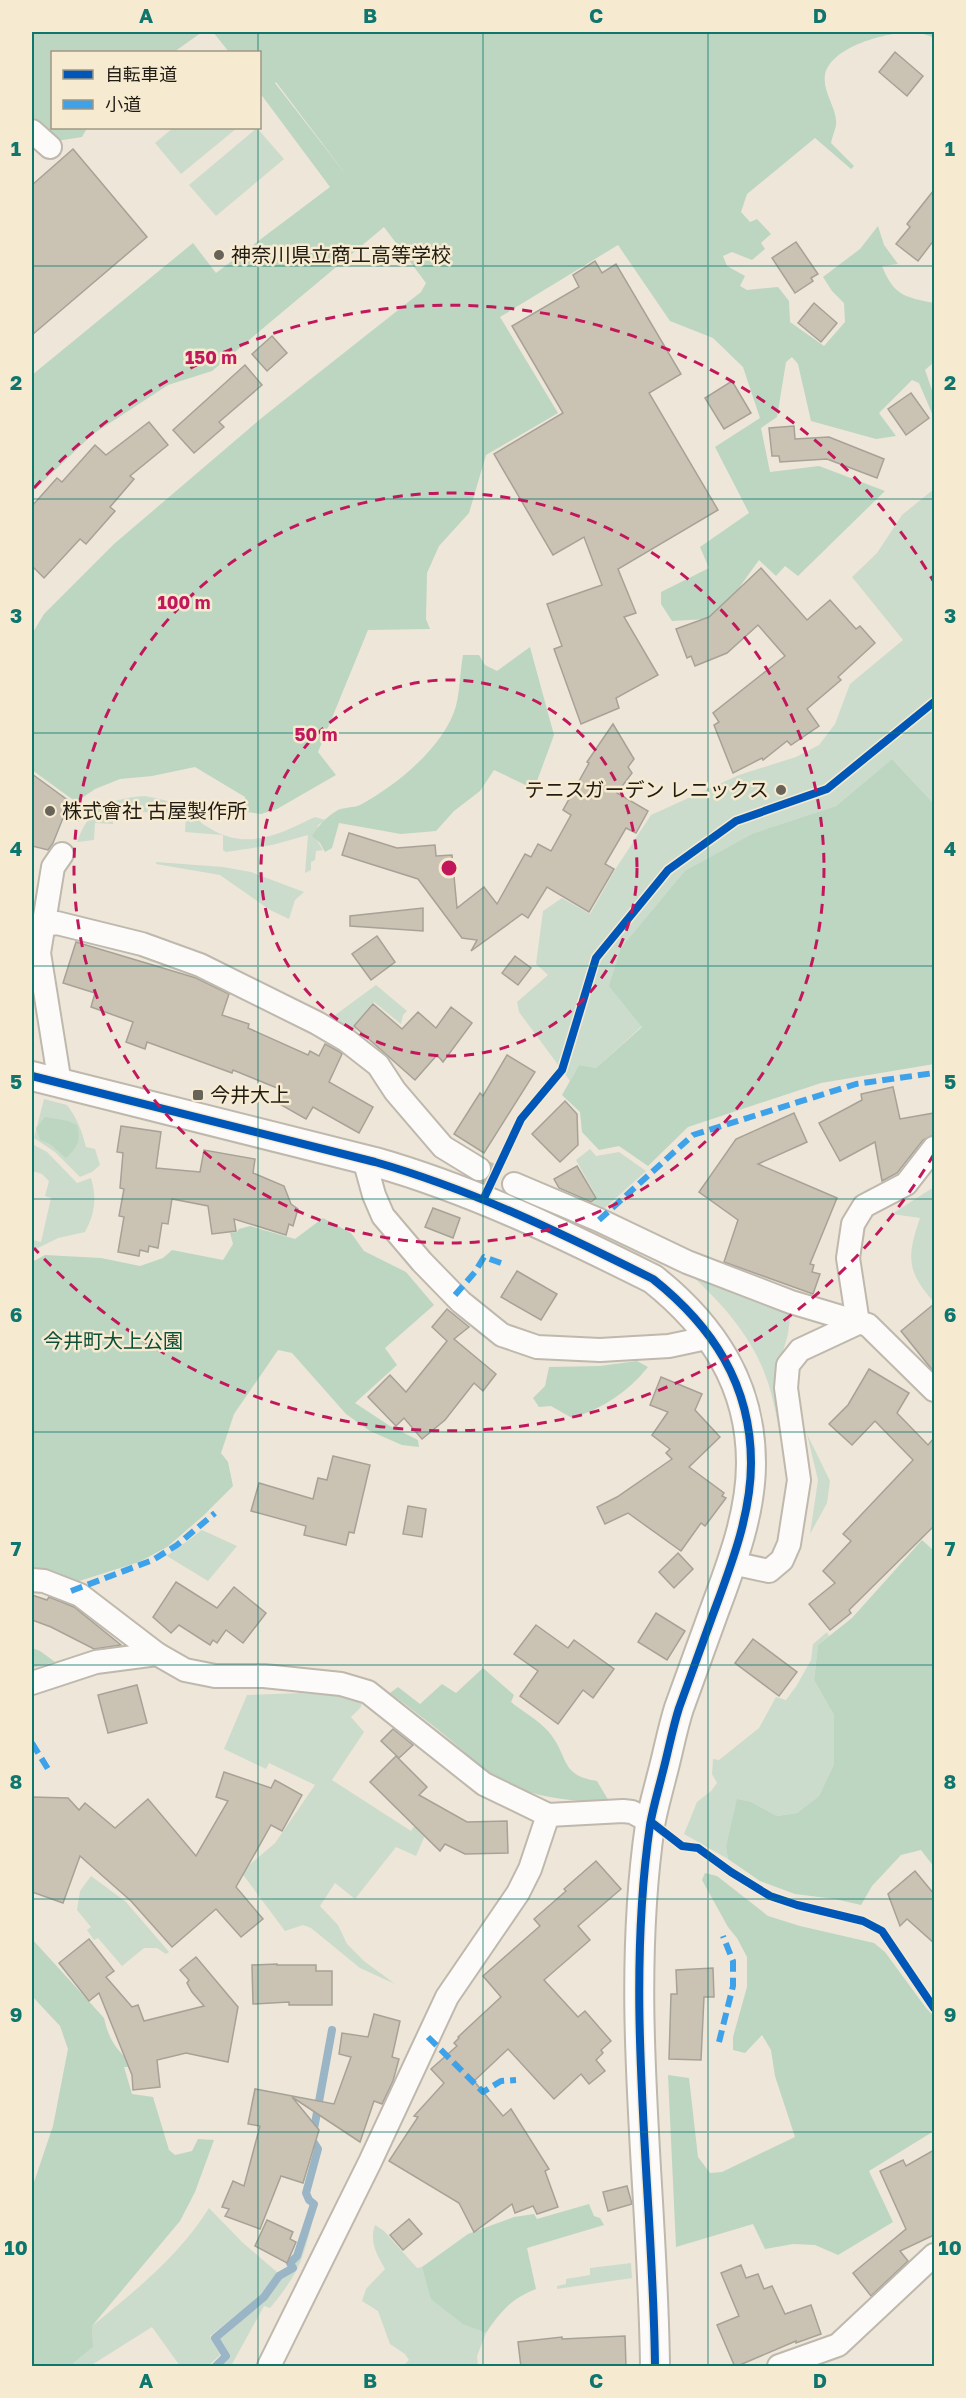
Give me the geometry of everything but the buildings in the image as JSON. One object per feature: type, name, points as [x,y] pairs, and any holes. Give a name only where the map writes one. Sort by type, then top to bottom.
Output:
[{"type":"street","points":[[32,131],[50,147]]},
{"type":"street","points":[[60,1084],[39,953],[53,867],[62,854]]},
{"type":"street","points":[[42,925],[57,923],[142,944],[200,965],[317,1023],[346,1040],[378,1065],[395,1091],[443,1147],[479,1169]]},
{"type":"street","points":[[32,1076],[364,1159],[430,1178],[484,1198],[652,1279],[671,1293],[711,1337],[728,1362],[741,1395],[749,1431],[751,1464],[746,1509],[732,1563],[678,1711],[651,1822],[641,1945],[640,2030],[655,2312],[655,2367]]},
{"type":"street","points":[[858,1323],[848,1258],[853,1224],[864,1206],[906,1184],[934,1148]]},
{"type":"street","points":[[364,1159],[374,1195],[383,1216],[422,1262],[461,1302],[502,1335],[537,1347],[600,1350],[669,1346],[711,1337]]},
{"type":"street","points":[[514,1184],[599,1220],[687,1262],[791,1302],[868,1325],[934,1390]]},
{"type":"street","points":[[732,1563],[768,1571],[782,1560],[789,1544],[799,1480],[786,1388],[788,1365],[800,1350],[858,1323]]},
{"type":"street","points":[[32,1580],[44,1581],[80,1595],[157,1654],[184,1670],[215,1676],[264,1677],[341,1684],[368,1692],[484,1784],[548,1815],[623,1811],[632,1812],[651,1822]]},
{"type":"street","points":[[32,1683],[96,1662],[157,1654]]},
{"type":"street","points":[[269,2367],[370,2162],[447,1997],[518,1893],[530,1869],[548,1815]]},
{"type":"street","points":[[779,2367],[838,2345],[934,2255]]},
{"type":"green space","points":[[32,32],[202,32],[175,51],[51,51],[51,129],[86,129],[82,137],[56,141],[32,123]]},
{"type":"green space","points":[[213,32],[906,32],[878,37],[850,48],[838,55],[830,64],[825,75],[826,88],[836,119],[831,143],[854,166],[851,169],[815,138],[747,194],[741,212],[750,222],[757,219],[771,234],[761,243],[765,249],[752,260],[732,252],[723,256],[727,266],[745,276],[740,286],[747,290],[778,287],[789,301],[790,322],[824,346],[845,322],[844,303],[823,277],[860,249],[878,226],[884,245],[898,264],[882,266],[891,284],[908,297],[934,303],[934,362],[925,370],[934,396],[934,418],[919,383],[912,380],[879,413],[896,436],[876,439],[811,421],[798,364],[792,357],[786,362],[777,417],[761,428],[770,472],[819,466],[885,491],[798,576],[785,566],[776,576],[759,560],[736,592],[706,619],[672,621],[661,604],[661,592],[709,568],[700,547],[749,513],[715,447],[760,418],[743,367],[713,338],[670,321],[618,245],[500,317],[558,413],[486,455],[469,513],[439,546],[427,573],[426,619],[430,629],[368,630],[318,752],[336,775],[277,809],[261,814],[247,812],[245,797],[195,767],[152,776],[120,779],[95,789],[76,802],[32,770],[32,634],[44,614],[114,544],[264,416],[421,292],[426,283],[384,227],[212,371],[168,385],[93,434],[32,492],[32,375],[193,243],[216,273],[330,187],[261,94],[261,51],[228,51]],"holes":[[[276,82],[350,180],[275,83]]]},
{"type":"green space","points":[[917,32],[934,32],[934,38],[926,35]]},
{"type":"green space","points":[[172,129],[236,129],[181,174],[155,143]]},
{"type":"green space","points":[[256,129],[284,159],[216,216],[189,185]]},
{"type":"green space","name":"テニスガーデン レニックス","points":[[934,489],[934,804],[892,759],[836,806],[754,833],[642,1026],[596,1068],[579,1065],[570,1081],[519,1012],[517,1002],[548,975],[536,964],[543,911],[562,898],[590,914],[616,868],[651,815],[739,775],[796,757],[819,745],[835,724],[850,684],[903,640],[852,577],[877,553],[902,515]]},
{"type":"green space","points":[[530,647],[554,735],[534,789],[494,770],[480,791],[454,811],[436,831],[401,834],[339,823],[332,848],[325,852],[312,836],[330,815],[338,810],[360,805],[389,787],[417,763],[441,736],[456,706],[463,655],[479,655],[485,665],[497,671]]},
{"type":"green space","points":[[892,759],[934,804],[934,1064],[821,1083],[688,1127],[648,1166],[619,1146],[599,1150],[582,1132],[580,1112],[562,1095],[579,1065],[596,1068],[642,1027],[609,986],[621,948],[685,871],[754,833],[836,806]]},
{"type":"green space","points":[[145,796],[178,805],[189,811],[206,826],[235,838],[261,838],[274,835],[315,817],[326,820],[318,825],[316,839],[323,850],[316,851],[315,860],[311,862],[311,870],[305,873],[308,835],[272,845],[226,852],[223,850],[223,835],[185,832],[186,815],[115,810],[113,824],[95,823],[94,840],[77,842],[88,820],[102,807],[121,799]]},
{"type":"green space","points":[[156,862],[223,867],[251,872],[304,892],[295,900],[289,919],[270,910],[220,875],[156,864]]},
{"type":"green space","points":[[376,985],[407,1011],[403,1015],[401,1024],[374,1002],[353,1026],[356,1029],[348,1040],[323,1024]]},
{"type":"green space","points":[[44,1099],[67,1105],[71,1110],[86,1147],[95,1149],[100,1165],[92,1172],[80,1177],[55,1152],[34,1138]]},
{"type":"green space","points":[[45,1117],[77,1125],[78,1143],[66,1158],[50,1144],[40,1140],[36,1128]]},
{"type":"green space","points":[[32,1144],[47,1152],[77,1183],[91,1178],[94,1199],[93,1212],[85,1232],[58,1238],[32,1251],[32,1240],[41,1242],[51,1198],[45,1196],[49,1181],[42,1174],[32,1171]]},
{"type":"green space","points":[[590,1149],[596,1156],[619,1152],[646,1171],[597,1215],[584,1210],[597,1198],[576,1160]]},
{"type":"green space","points":[[934,1187],[934,1302],[918,1281],[912,1263],[911,1253],[920,1218],[892,1214]]},
{"type":"green space","name":"今井町大上公園","points":[[323,1218],[351,1233],[364,1251],[406,1272],[434,1305],[385,1348],[397,1365],[355,1403],[390,1426],[418,1440],[419,1447],[402,1445],[370,1431],[346,1414],[292,1353],[278,1350],[234,1414],[221,1453],[228,1462],[233,1486],[203,1516],[167,1547],[139,1562],[73,1583],[58,1575],[32,1568],[32,1262],[45,1255],[101,1258],[140,1266],[163,1258],[172,1250],[223,1260],[233,1244],[230,1233],[237,1232],[239,1229],[250,1226],[295,1239]]},
{"type":"green space","points":[[678,1263],[791,1310],[788,1334],[777,1372],[779,1427],[768,1383],[750,1344],[729,1314]]},
{"type":"green space","points":[[637,1361],[648,1367],[632,1384],[604,1404],[572,1418],[551,1406],[539,1407],[533,1398],[545,1386],[549,1367],[600,1366]]},
{"type":"green space","points":[[807,1434],[830,1481],[827,1503],[810,1534],[818,1480]]},
{"type":"green space","points":[[202,1530],[237,1546],[208,1581],[167,1556]]},
{"type":"green space","points":[[922,1540],[934,1551],[934,1867],[921,1850],[901,1855],[872,1886],[861,1905],[795,1894],[760,1881],[728,1859],[726,1847],[737,1799],[751,1802],[777,1816],[797,1813],[819,1796],[834,1764],[834,1715],[814,1680],[818,1645],[852,1618]]},
{"type":"green space","points":[[827,1632],[829,1636],[818,1645],[814,1680],[834,1715],[834,1764],[819,1796],[797,1813],[777,1816],[751,1802],[726,1847],[728,1859],[684,1834],[697,1802],[717,1783],[712,1774],[713,1759],[719,1760],[759,1728],[776,1697],[786,1700],[811,1660],[813,1644]]},
{"type":"green space","points":[[32,1648],[40,1651],[55,1662],[32,1668]]},
{"type":"green space","points":[[483,1668],[514,1695],[511,1702],[548,1731],[570,1769],[585,1778],[597,1781],[610,1803],[544,1796],[507,1783],[483,1768],[434,1726],[390,1693],[398,1687],[420,1704],[442,1684],[456,1693]]},
{"type":"green space","points":[[301,1693],[342,1696],[362,1702],[361,1707],[351,1717],[364,1732],[332,1780],[411,1831],[414,1826],[426,1833],[416,1856],[396,1847],[355,1899],[335,1883],[320,1906],[338,1925],[347,1944],[364,1961],[395,1984],[360,1968],[311,1928],[303,1925],[285,1931],[241,1872],[275,1843],[315,1785],[269,1763],[266,1769],[224,1749],[247,1695]]},
{"type":"green space","points":[[705,1873],[717,1876],[768,1916],[874,1943],[885,1952],[934,2016],[934,2131],[869,2171],[893,2222],[838,2255],[815,2245],[793,2244],[765,2249],[753,2224],[676,2247],[668,2075],[689,2078],[698,2157],[710,2173],[722,2172],[795,2137],[775,2076],[771,2050],[762,2035],[745,2053],[733,2050],[733,2037],[747,1987],[747,1957],[702,1880]]},
{"type":"green space","points":[[91,1876],[126,1902],[169,1952],[166,1954],[157,1948],[144,1948],[122,1966],[98,1938],[94,1940],[87,1930],[91,1927],[77,1910],[80,1891]]},
{"type":"green space","points":[[32,1939],[104,2018],[115,2046],[137,2067],[124,2067],[132,2094],[153,2097],[169,2150],[175,2155],[192,2151],[198,2139],[214,2140],[195,2192],[180,2221],[92,2326],[93,2347],[70,2366],[32,2366],[32,2188],[53,2126],[68,2049],[60,2026],[32,1996]]},
{"type":"green space","points":[[589,2204],[594,2216],[600,2218],[604,2225],[527,2248],[536,2289],[507,2306],[486,2333],[463,2324],[431,2299],[422,2267],[468,2234],[514,2217],[534,2214],[537,2219]]},
{"type":"green space","points":[[209,2208],[242,2242],[278,2273],[259,2297],[210,2336],[220,2355],[208,2366],[180,2366],[152,2327],[90,2366],[70,2366],[93,2347],[92,2326],[140,2286],[170,2257]]},
{"type":"green space","points":[[310,2222],[312,2223],[305,2249],[287,2287],[270,2308],[264,2306],[231,2366],[220,2366],[227,2355],[216,2338],[265,2298],[279,2277],[294,2269],[291,2263],[298,2256]]},
{"type":"green space","points":[[375,2225],[384,2231],[417,2268],[422,2267],[432,2291],[445,2309],[463,2322],[486,2333],[477,2356],[478,2366],[403,2366],[409,2360],[405,2354],[390,2344],[378,2311],[362,2301],[366,2289],[385,2269],[373,2243]]},
{"type":"green space","points":[[631,2263],[632,2278],[557,2289],[557,2286],[566,2284],[566,2279],[590,2275],[590,2268]]},
{"type":"waterway","points":[[216,2366],[226,2356],[215,2338],[264,2297],[279,2276],[293,2268],[290,2263],[297,2256],[314,2204],[306,2193],[318,2149],[312,2140],[332,2030]]},
{"type":"tunnel","points":[[479,1169],[514,1184]]},
{"type":"marked path","points":[[599,1220],[693,1135],[856,1084],[934,1073]]},
{"type":"marked path","points":[[455,1295],[475,1272],[484,1257],[501,1263]]},
{"type":"marked path","points":[[71,1591],[153,1560],[177,1545],[215,1513]]},
{"type":"marked path","points":[[32,1743],[48,1769]]},
{"type":"marked path","points":[[719,2042],[733,1986],[733,1961],[723,1936]]},
{"type":"marked path","points":[[428,2037],[483,2092],[501,2081],[516,2080]]},
{"type":"cycle path","points":[[484,1198],[521,1119],[562,1070],[596,958],[668,870],[736,821],[827,789],[934,702]]},
{"type":"cycle path","points":[[32,1076],[375,1162],[482,1199],[585,1245],[653,1279],[693,1316],[710,1337],[736,1382],[749,1434],[751,1463],[747,1503],[732,1561],[674,1725],[650,1825],[643,1892],[640,2028],[655,2366]]},
{"type":"cycle path","points":[[651,1822],[682,1846],[698,1848],[770,1896],[863,1921],[882,1931],[934,2008]]},
{"type":"place","name":"神奈川県立商工高等学校","points":[[219,255]]},
{"type":"place","name":"テニスガーデン レニックス","points":[[781,790]]},
{"type":"place","name":"株式會社 古屋製作所","points":[[50,811]]},
{"type":"place","name":"今井大上","points":[[198,1095]]}]
